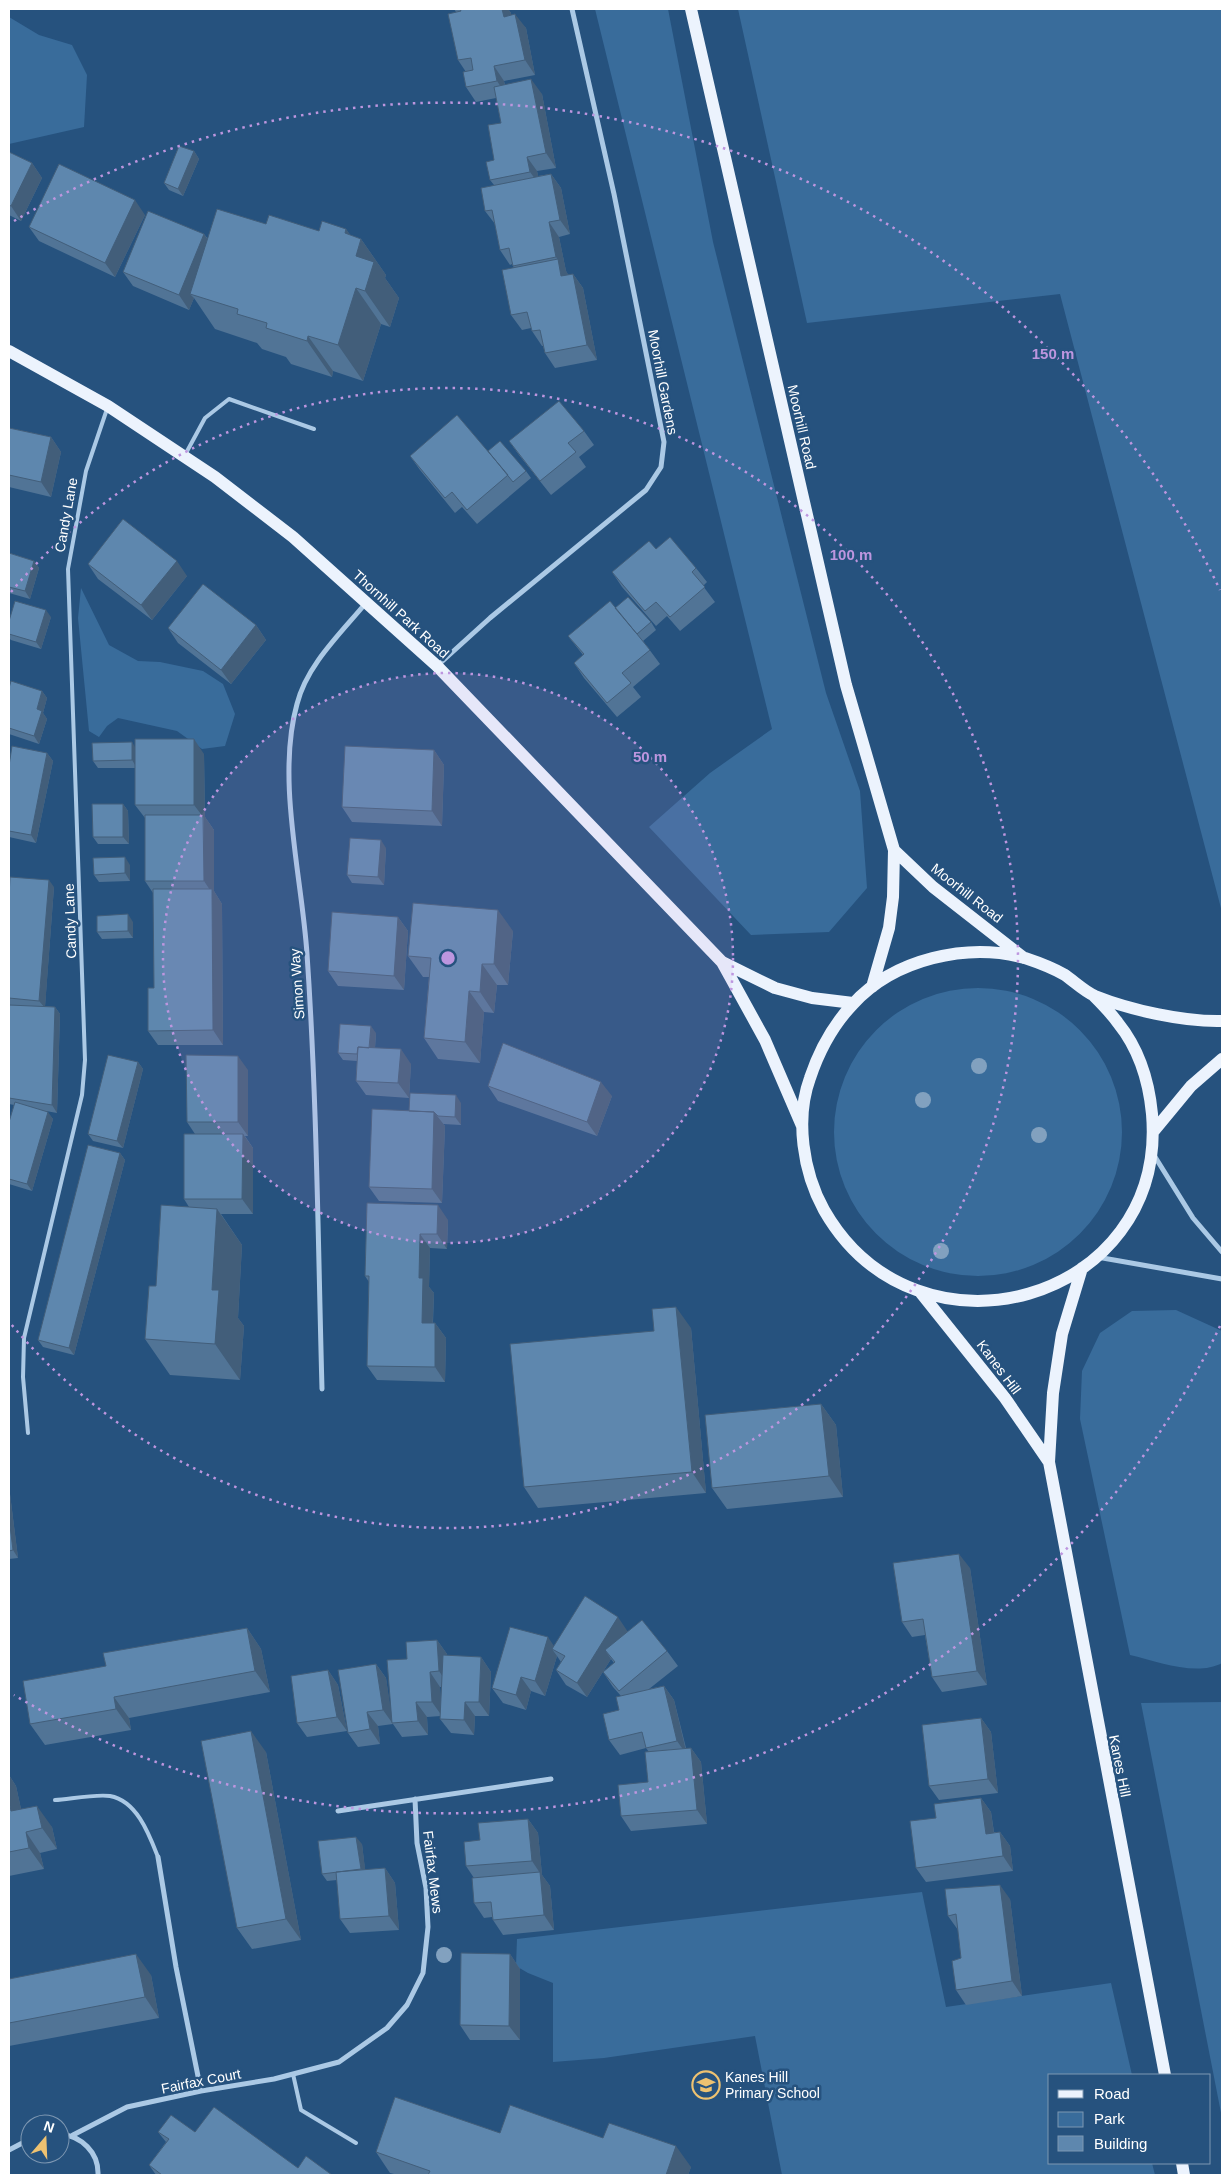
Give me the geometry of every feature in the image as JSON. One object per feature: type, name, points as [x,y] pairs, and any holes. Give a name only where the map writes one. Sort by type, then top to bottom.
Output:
[{"type":"main road","name":"Moorhill Road","points":[[691,9],[846,685],[894,850],[893,897],[889,928],[872,987]]},
{"type":"main road","name":"Thornhill Park Road","points":[[9,351],[108,406],[184,456],[293,537],[437,666],[722,962],[766,1040],[802,1126]]},
{"type":"main road","name":"Moorhill Road","points":[[894,850],[933,888],[985,926],[1024,958]]},
{"type":"main road","points":[[984,952],[1024,958],[1061,972],[1094,995],[1119,1024],[1139,1057],[1150,1094],[1153,1132],[1152,1151],[1145,1181],[1134,1209],[1118,1234],[1097,1256],[1082,1268],[1046,1289],[1005,1300],[962,1302],[920,1293],[888,1278],[859,1256],[835,1228],[817,1197],[806,1162],[802,1126],[808,1081],[826,1040],[853,1004],[872,987],[906,967],[945,955],[984,952]]},
{"type":"main road","name":"Thornhill Park Road","points":[[722,962],[775,988],[812,998],[853,1004]]},
{"type":"main road","points":[[1094,995],[1164,1015],[1222,1021]]},
{"type":"main road","points":[[1153,1132],[1191,1086],[1222,1059]]},
{"type":"main road","name":"Kanes Hill","points":[[1082,1268],[1062,1334],[1053,1393],[1049,1462],[1165,2074]]},
{"type":"main road","name":"Kanes Hill","points":[[920,1293],[1005,1398],[1049,1462]]},
{"type":"street","name":"Moorhill Gardens","points":[[437,666],[490,618],[646,490],[661,467],[664,442],[614,194],[572,9]]},
{"type":"street","name":"Simon Way","points":[[322,1389],[313,1056],[307,952],[292,819],[291,745],[297,704],[308,676],[333,642],[367,602]]},
{"type":"street","points":[[1152,1151],[1193,1218],[1222,1252]]},
{"type":"street","points":[[1097,1256],[1222,1279]]},
{"type":"street","points":[[338,1811],[550,1779]]},
{"type":"street","name":"Fairfax Mews","points":[[339,2062],[386,2028],[407,2005],[423,1973],[428,1927],[426,1888],[417,1843],[415,1799]]},
{"type":"street","points":[[158,1857],[176,1966],[201,2091]]},
{"type":"street","name":"Fairfax Court","points":[[73,2135],[127,2107],[293,2074],[339,2062]]},
{"type":"street","points":[[70,2135],[90,2148],[98,2175]]},
{"type":"lane","points":[[184,456],[205,418],[229,399],[314,428]]},
{"type":"lane","name":"Candy Lane","points":[[28,1433],[22,1377],[24,1338],[82,1095],[85,1068],[68,569],[86,471],[108,406]]},
{"type":"lane","points":[[55,1800],[110,1796],[131,1806],[150,1836],[158,1857]]},
{"type":"lane","points":[[293,2074],[301,2110],[356,2142]]},
{"type":"green space","points":[[595,9],[668,9],[713,242],[826,693],[860,791],[867,888],[829,932],[751,935],[649,827],[710,773],[772,729]]},
{"type":"green space","points":[[738,9],[1222,9],[1222,912],[1060,294],[807,323]]},
{"type":"green space","points":[[9,17],[39,35],[72,45],[87,75],[84,127],[9,144]]},
{"type":"green space","points":[[81,588],[109,645],[138,661],[160,662],[203,671],[223,684],[235,714],[225,746],[202,749],[177,731],[118,718],[107,726],[99,737],[89,731],[78,618]]},
{"type":"green space","points":[[964,988],[992,988],[1020,994],[1046,1005],[1070,1020],[1090,1040],[1105,1064],[1116,1090],[1122,1118],[1120,1160],[1105,1200],[1090,1224],[1070,1244],[1046,1259],[1020,1270],[992,1276],[964,1276],[936,1270],[910,1259],[886,1244],[866,1224],[851,1200],[840,1174],[834,1146],[834,1118],[840,1090],[851,1064],[866,1040],[886,1020],[910,1005],[936,994]]},
{"type":"green space","points":[[1176,1310],[1222,1331],[1222,1663],[1212,1667],[1189,1668],[1130,1655],[1080,1419],[1082,1371],[1100,1333],[1132,1311]]},
{"type":"green space","points":[[1222,1702],[1222,2118],[1141,1703]]},
{"type":"green space","points":[[922,1892],[946,2007],[1111,1983],[1132,2074],[1048,2074],[1048,2164],[1152,2164],[1155,2175],[782,2175],[755,2036],[604,2058],[553,2062],[553,1983],[516,1966],[517,1939]]},
{"type":"building","points":[[460,9],[502,9],[504,17],[515,14],[525,60],[494,66],[497,81],[466,87],[463,72],[473,70],[471,58],[458,60],[448,14],[461,11]]},
{"type":"building","points":[[531,79],[546,153],[527,157],[530,172],[490,180],[486,162],[494,160],[488,125],[501,123],[494,87]]},
{"type":"building","points":[[179,146],[194,151],[178,189],[164,183]]},
{"type":"building","points":[[9,152],[32,163],[11,206],[9,205]]},
{"type":"building","points":[[59,164],[135,200],[105,263],[29,227]]},
{"type":"building","points":[[551,174],[560,220],[549,222],[556,257],[513,266],[509,248],[500,250],[492,210],[485,211],[481,188]]},
{"type":"building","points":[[217,209],[266,224],[269,215],[319,231],[322,221],[346,229],[345,233],[361,239],[356,256],[374,262],[365,291],[356,288],[338,345],[308,336],[307,341],[266,328],[267,323],[237,314],[238,309],[190,294]]},
{"type":"building","points":[[148,211],[204,234],[179,295],[123,272]]},
{"type":"building","points":[[558,259],[561,276],[573,274],[587,345],[545,353],[540,330],[532,331],[527,312],[511,315],[502,270]]},
{"type":"building","points":[[559,401],[584,431],[568,443],[576,452],[540,481],[509,441]]},
{"type":"building","points":[[457,415],[508,475],[467,510],[452,492],[445,498],[410,456]]},
{"type":"building","points":[[9,428],[51,437],[41,482],[9,475]]},
{"type":"building","points":[[500,441],[526,471],[513,482],[488,451]]},
{"type":"building","points":[[123,519],[177,561],[141,605],[88,564]]},
{"type":"building","points":[[670,537],[696,568],[692,572],[705,587],[670,617],[656,602],[645,611],[612,572],[649,541],[656,549]]},
{"type":"building","points":[[9,553],[34,561],[25,591],[9,587]]},
{"type":"building","points":[[203,584],[256,625],[221,670],[168,628]]},
{"type":"building","points":[[628,597],[651,622],[637,634],[615,608]]},
{"type":"building","points":[[15,601],[46,610],[36,642],[9,634],[9,621]]},
{"type":"building","points":[[610,601],[650,650],[622,673],[631,683],[607,703],[574,663],[584,654],[568,636]]},
{"type":"building","points":[[11,681],[42,691],[37,709],[42,711],[34,736],[9,728],[9,688]]},
{"type":"building","points":[[135,739],[194,739],[194,805],[135,805]]},
{"type":"building","points":[[132,742],[132,760],[93,761],[92,743]]},
{"type":"building","points":[[12,746],[47,753],[31,835],[9,831],[9,766]]},
{"type":"building","points":[[345,746],[434,750],[432,811],[342,807]]},
{"type":"building","points":[[92,804],[123,804],[123,837],[93,837]]},
{"type":"building","points":[[145,815],[203,815],[204,881],[145,881]]},
{"type":"building","points":[[350,838],[381,840],[378,877],[347,875]]},
{"type":"building","points":[[125,857],[125,873],[94,875],[93,858]]},
{"type":"building","points":[[10,877],[49,880],[39,1001],[9,998]]},
{"type":"building","points":[[153,889],[212,889],[213,1030],[148,1031],[148,988],[154,988]]},
{"type":"building","points":[[413,903],[498,910],[494,964],[482,964],[480,992],[469,991],[465,1042],[424,1038],[431,958],[408,956]]},
{"type":"building","points":[[332,912],[398,917],[394,976],[328,971]]},
{"type":"building","points":[[128,914],[128,931],[97,932],[97,916]]},
{"type":"building","points":[[9,1005],[55,1007],[52,1105],[9,1098]]},
{"type":"building","points":[[340,1024],[371,1026],[369,1048],[358,1047],[357,1054],[338,1053]]},
{"type":"building","points":[[503,1043],[601,1082],[587,1122],[488,1086]]},
{"type":"building","points":[[358,1047],[401,1049],[398,1083],[356,1081]]},
{"type":"building","points":[[108,1055],[138,1062],[117,1141],[88,1134]]},
{"type":"building","points":[[186,1055],[238,1056],[238,1122],[187,1122]]},
{"type":"building","points":[[410,1093],[456,1095],[455,1117],[438,1116],[434,1112],[409,1111]]},
{"type":"building","points":[[15,1102],[48,1112],[27,1184],[9,1179],[9,1122]]},
{"type":"building","points":[[372,1109],[434,1112],[432,1189],[369,1187]]},
{"type":"building","points":[[184,1134],[243,1134],[242,1199],[184,1199]]},
{"type":"building","points":[[88,1145],[120,1153],[69,1348],[38,1340]]},
{"type":"building","points":[[367,1203],[438,1205],[437,1234],[420,1234],[419,1278],[423,1278],[422,1323],[435,1323],[435,1367],[367,1366],[369,1276],[365,1276]]},
{"type":"building","points":[[161,1205],[217,1209],[212,1290],[219,1290],[215,1344],[145,1339],[149,1286],[156,1286]]},
{"type":"building","points":[[676,1307],[692,1472],[524,1487],[510,1344],[654,1331],[652,1309]]},
{"type":"building","points":[[821,1404],[829,1476],[712,1488],[705,1415]]},
{"type":"building","points":[[9,1518],[13,1550],[9,1551]]},
{"type":"building","points":[[959,1554],[977,1671],[932,1677],[923,1619],[902,1622],[893,1563]]},
{"type":"building","points":[[585,1596],[618,1617],[577,1683],[556,1670],[565,1656],[552,1649]]},
{"type":"building","points":[[642,1620],[667,1651],[619,1691],[603,1672],[615,1662],[605,1650]]},
{"type":"building","points":[[510,1627],[548,1637],[535,1681],[521,1677],[516,1695],[492,1688]]},
{"type":"building","points":[[247,1628],[255,1671],[114,1697],[116,1709],[30,1724],[23,1681],[106,1666],[103,1653]]},
{"type":"building","points":[[437,1640],[439,1671],[430,1672],[432,1702],[416,1702],[418,1721],[392,1723],[387,1660],[407,1659],[406,1642]]},
{"type":"building","points":[[443,1655],[481,1657],[479,1702],[465,1702],[464,1720],[440,1719]]},
{"type":"building","points":[[376,1664],[383,1710],[367,1712],[370,1729],[348,1733],[338,1670]]},
{"type":"building","points":[[328,1670],[337,1717],[297,1723],[291,1676]]},
{"type":"building","points":[[664,1686],[677,1741],[646,1748],[642,1732],[609,1740],[603,1714],[619,1710],[616,1697]]},
{"type":"building","points":[[981,1718],[988,1779],[929,1786],[922,1725]]},
{"type":"building","points":[[251,1731],[286,1919],[237,1928],[201,1741]]},
{"type":"building","points":[[691,1748],[697,1810],[621,1816],[618,1785],[648,1782],[645,1752]]},
{"type":"building","points":[[981,1798],[986,1834],[1000,1832],[1003,1856],[916,1868],[910,1821],[936,1818],[934,1804]]},
{"type":"building","points":[[9,1800],[11,1811],[37,1806],[42,1828],[26,1832],[29,1848],[9,1852]]},
{"type":"building","points":[[528,1819],[532,1861],[466,1866],[464,1842],[480,1840],[478,1823]]},
{"type":"building","points":[[356,1837],[361,1869],[322,1874],[318,1841]]},
{"type":"building","points":[[385,1868],[389,1916],[340,1919],[336,1872]]},
{"type":"building","points":[[540,1872],[544,1915],[493,1920],[491,1902],[474,1903],[472,1878]]},
{"type":"building","points":[[1000,1885],[1012,1981],[956,1990],[952,1961],[961,1958],[956,1914],[948,1916],[945,1889]]},
{"type":"building","points":[[461,1953],[510,1954],[509,2026],[460,2025]]},
{"type":"building","points":[[136,1954],[145,1997],[9,2023],[9,1979]]},
{"type":"building","points":[[395,2097],[500,2133],[510,2105],[603,2138],[609,2123],[676,2146],[666,2175],[428,2175],[430,2171],[376,2152]]},
{"type":"building","points":[[214,2107],[298,2168],[306,2156],[332,2175],[162,2175],[149,2165],[169,2139],[158,2132],[171,2115],[195,2132]]},
{"type":"place","name":"Kanes Hill Primary School","points":[[706,2085]]}]
